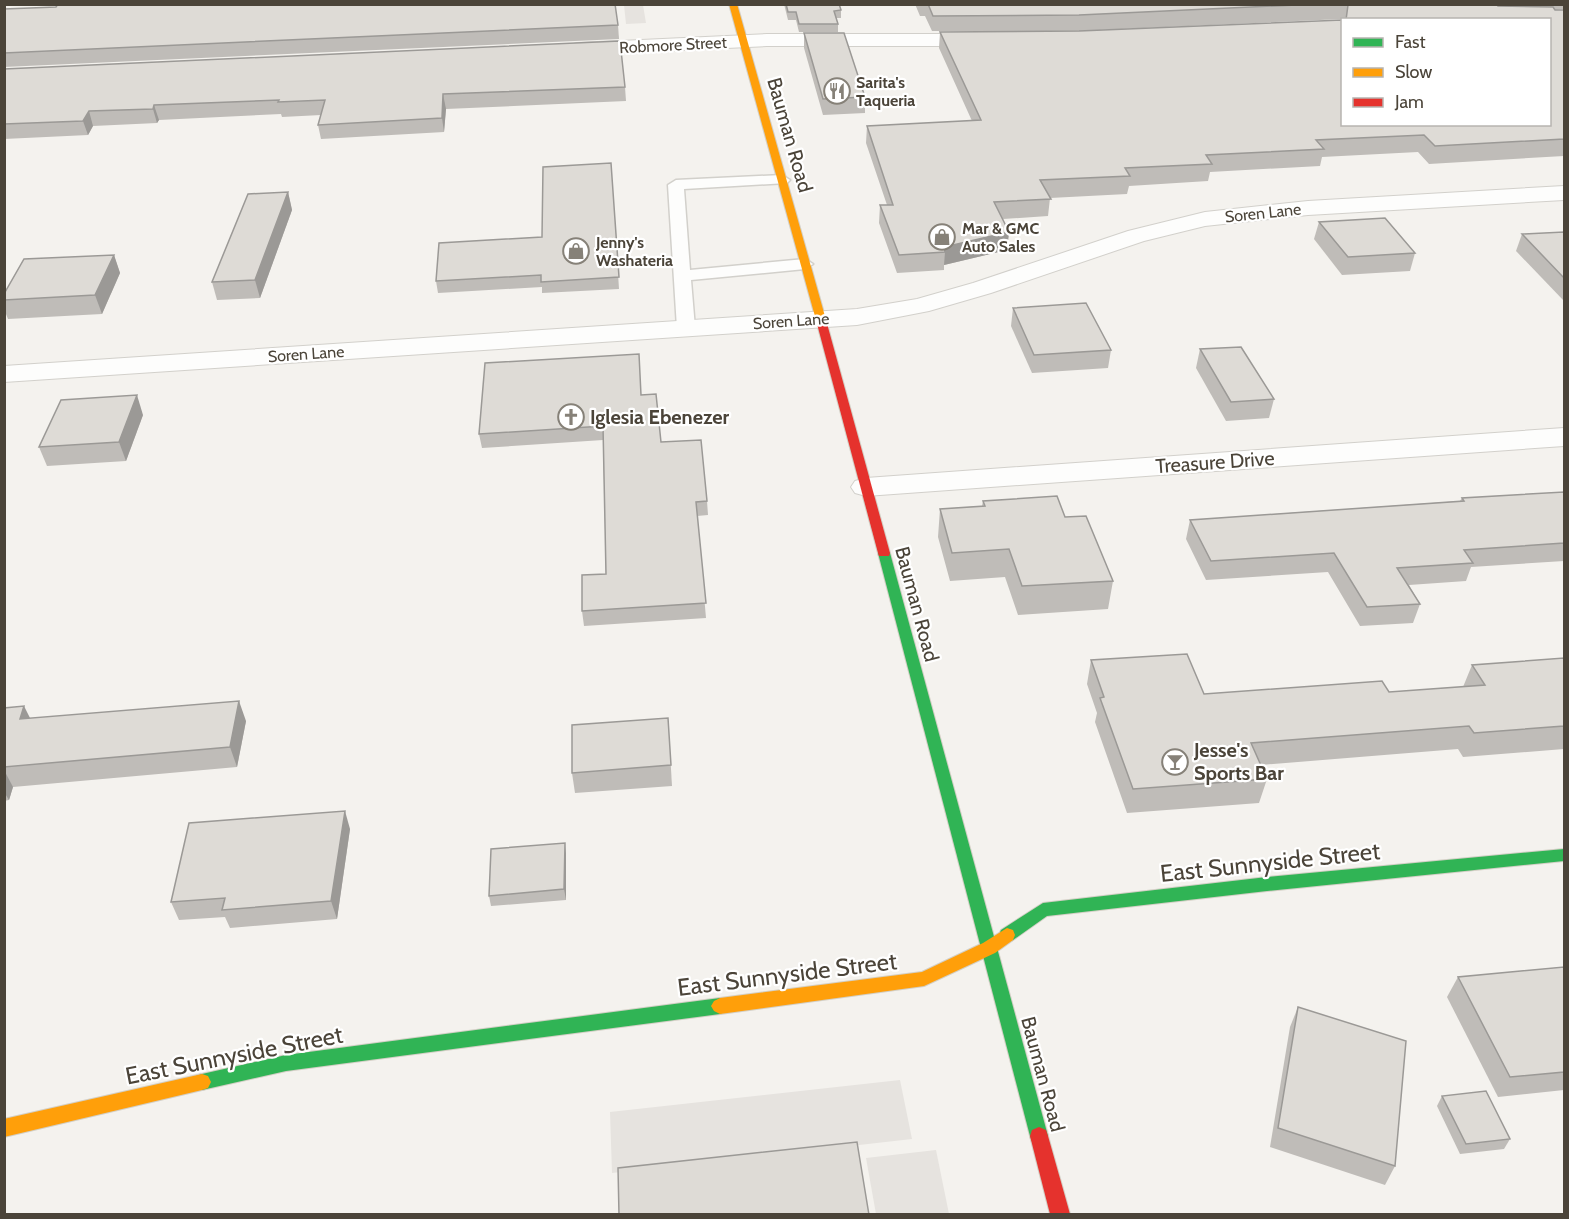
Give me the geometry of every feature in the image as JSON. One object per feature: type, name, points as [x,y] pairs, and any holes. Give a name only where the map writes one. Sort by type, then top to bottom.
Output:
[{"type":"street","name":"Bauman Road","points":[[733,4],[821,319],[1060,1215]]},
{"type":"street","name":"Robmore Street","points":[[560,50],[744,42],[1007,39]]},
{"type":"street","name":"Soren Lane","points":[[4,374],[857,317],[920,306],[982,288],[1136,236],[1205,219],[1308,208],[1564,193]]},
{"type":"street","name":"Treasure Drive","points":[[866,488],[1564,437]]},
{"type":"street","name":"East Sunnyside Street","points":[[4,1128],[286,1063],[924,979],[989,948],[1043,910],[1268,884],[1564,855]]},
{"type":"lane","points":[[686,328],[676,186],[782,180]]},
{"type":"lane","points":[[683,276],[806,264]]},
{"type":"shaded area","points":[[624,5],[643,5],[646,23],[626,24]]},
{"type":"shaded area","points":[[900,1080],[912,1139],[612,1173],[610,1112]]},
{"type":"shaded area","points":[[936,1150],[949,1214],[876,1214],[866,1158]]},
{"type":"building","points":[[58,4],[615,4],[618,25],[4,53],[4,9],[56,7]]},
{"type":"building","points":[[786,4],[839,4],[841,10],[834,11],[838,24],[799,24],[796,12],[788,12]]},
{"type":"building","points":[[928,4],[1318,4],[1079,15],[933,16]]},
{"type":"building","points":[[1498,4],[1498,6],[1553,7],[1555,10],[1564,10],[1564,139],[1435,146],[1424,135],[1316,140],[1324,149],[1206,155],[1212,164],[1125,168],[1130,176],[1040,180],[1051,199],[994,202],[1009,232],[944,247],[945,252],[899,255],[880,205],[893,205],[867,126],[981,120],[940,32],[1079,31],[1341,20],[1341,126],[1551,126],[1551,18],[1346,18],[1348,5]]},
{"type":"building","points":[[804,33],[844,33],[865,97],[823,99]]},
{"type":"building","points":[[620,41],[625,87],[443,94],[442,118],[318,125],[325,100],[278,102],[279,100],[154,105],[153,109],[89,111],[83,121],[4,124],[4,69]]},
{"type":"building","points":[[611,163],[619,277],[541,282],[541,275],[436,281],[439,243],[542,237],[543,167]]},
{"type":"building","points":[[288,192],[255,280],[212,282],[248,194]]},
{"type":"building","points":[[1385,218],[1415,253],[1348,257],[1319,222]]},
{"type":"building","points":[[1564,232],[1564,278],[1522,234]]},
{"type":"building","points":[[114,255],[95,295],[4,300],[4,294],[24,259]]},
{"type":"building","points":[[1086,303],[1111,350],[1034,355],[1013,308]]},
{"type":"building","points":[[1241,347],[1274,399],[1231,402],[1200,349]]},
{"type":"building","points":[[639,354],[641,395],[656,394],[661,442],[701,440],[707,501],[696,502],[706,603],[582,611],[582,575],[606,574],[603,426],[479,434],[485,363]]},
{"type":"building","points":[[137,395],[119,442],[39,447],[61,400]]},
{"type":"building","points":[[1564,492],[1564,543],[1464,550],[1473,563],[1397,568],[1420,604],[1367,607],[1334,553],[1211,561],[1190,520],[1464,501],[1462,498]]},
{"type":"building","points":[[1057,496],[1065,517],[1086,516],[1113,581],[1022,586],[1009,549],[952,553],[940,509],[985,506],[983,501]]},
{"type":"building","points":[[1187,654],[1204,694],[1382,681],[1389,692],[1485,685],[1472,665],[1564,658],[1564,726],[1474,733],[1469,726],[1251,743],[1267,779],[1133,789],[1100,698],[1104,697],[1091,660]]},
{"type":"building","points":[[239,701],[230,747],[4,767],[4,708],[24,706],[20,719]]},
{"type":"building","points":[[668,718],[671,765],[572,773],[572,725]]},
{"type":"building","points":[[345,811],[331,901],[222,910],[225,898],[171,902],[189,823]]},
{"type":"building","points":[[565,843],[564,889],[489,896],[491,849]]},
{"type":"building","points":[[1564,967],[1564,1072],[1510,1077],[1458,977]]},
{"type":"building","points":[[1298,1007],[1406,1041],[1395,1166],[1278,1128]]},
{"type":"building","points":[[1486,1091],[1510,1139],[1466,1144],[1442,1096]]},
{"type":"building","points":[[857,1142],[869,1215],[619,1215],[618,1168]]},
{"type":"traffic: fast","points":[[884,553],[1039,1136]]},
{"type":"traffic: fast","points":[[1007,935],[1043,910],[1267,884],[1564,855]]},
{"type":"traffic: fast","points":[[202,1082],[286,1063],[720,1006]]},
{"type":"traffic: slow","points":[[733,4],[821,320]]},
{"type":"traffic: slow","points":[[720,1006],[924,979],[989,948],[1007,935]]},
{"type":"traffic: slow","points":[[4,1128],[202,1082]]},
{"type":"traffic: jam","points":[[821,320],[884,553]]},
{"type":"traffic: jam","points":[[1039,1136],[1060,1214]]},
{"type":"place","name":"Sarita's Taqueria","points":[[837,91]]},
{"type":"place","name":"Mar & GMC Auto Sales","points":[[942,237]]},
{"type":"place","name":"Jenny's Washateria","points":[[576,251]]},
{"type":"place","name":"Iglesia Ebenezer","points":[[571,417]]},
{"type":"place","name":"Jesse's Sports Bar","points":[[1175,762]]}]
